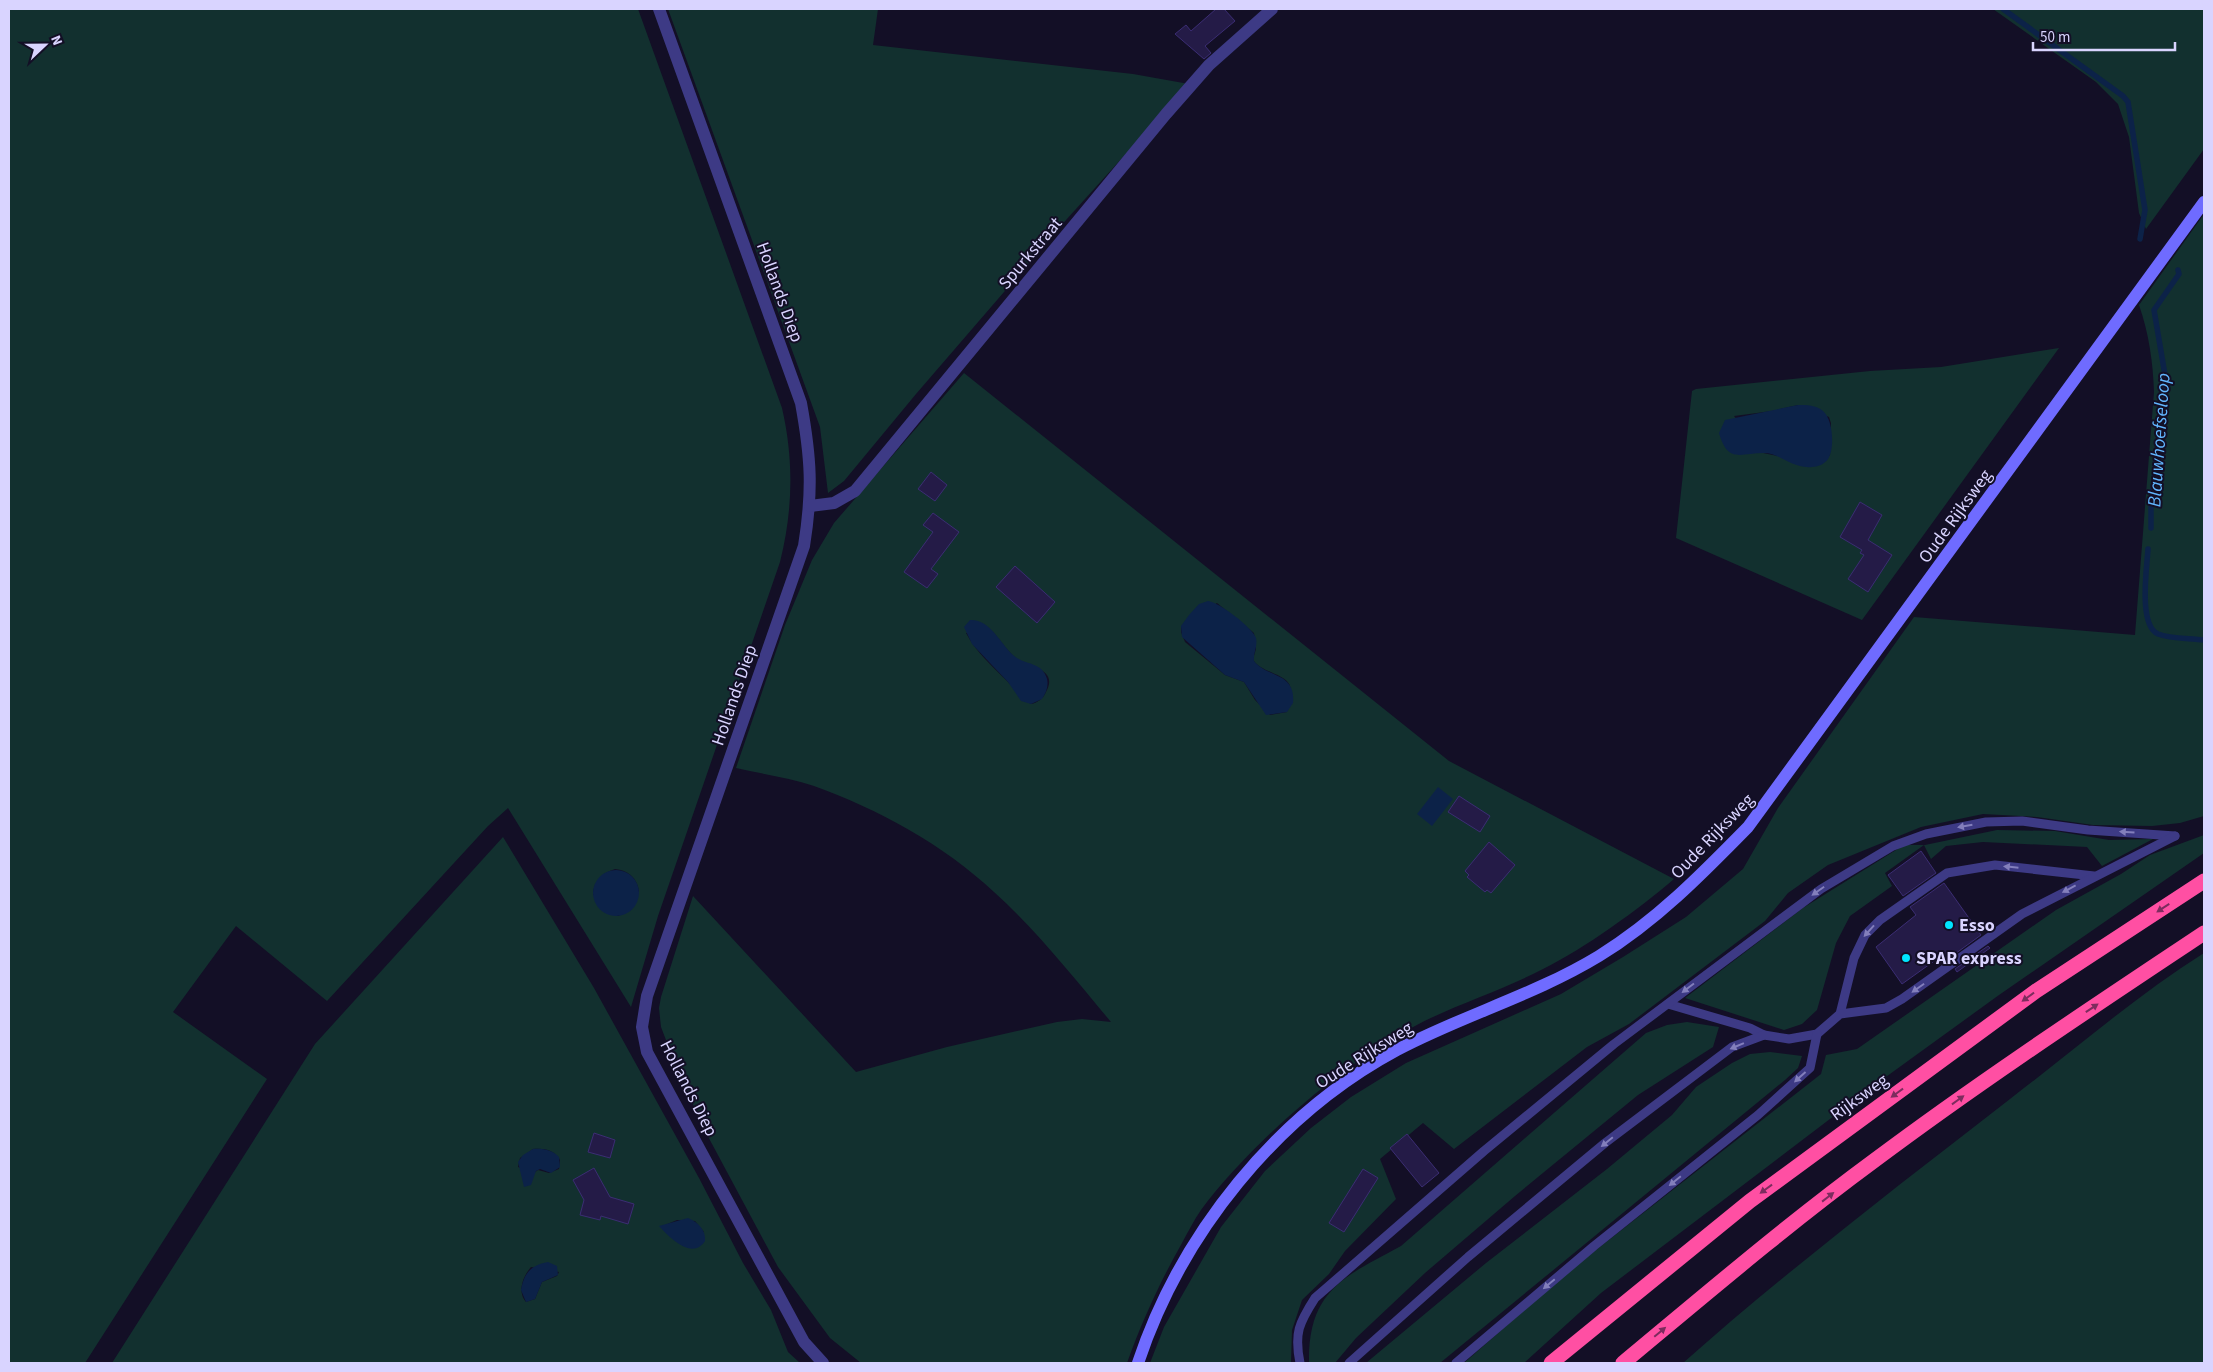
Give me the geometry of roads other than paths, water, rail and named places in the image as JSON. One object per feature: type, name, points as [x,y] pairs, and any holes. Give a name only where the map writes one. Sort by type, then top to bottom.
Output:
[{"type":"highway","name":"Rijksweg","points":[[1551,1363],[1758,1195],[2036,992],[2204,881]]},
{"type":"highway","points":[[1623,1363],[1734,1271],[1874,1160],[2020,1056],[2204,933]]},
{"type":"street","name":"Hollands Diep","points":[[659,9],[801,403],[810,449],[810,506],[804,546],[647,996],[642,1027],[648,1052],[804,1342],[823,1363]]},
{"type":"street","name":"Spurkstraat","points":[[810,506],[834,503],[855,491],[1166,114],[1209,65],[1272,9]]},
{"type":"street","name":"Oude Rijksweg","points":[[1138,1363],[1150,1325],[1194,1243],[1251,1168],[1311,1110],[1351,1079],[1396,1050],[1460,1019],[1547,984],[1601,954],[1662,910],[1761,813],[2204,202]]},
{"type":"lane","points":[[1300,1363],[1296,1343],[1301,1320],[1315,1298],[1484,1151],[1668,1004],[1821,889],[1893,846],[1926,834],[1986,822],[2022,821],[2088,830],[2175,836],[2022,914],[1894,1004],[1886,1008],[1840,1014],[1817,1034],[1789,1039],[1764,1035],[1750,1028],[1668,1004]]},
{"type":"lane","points":[[1840,1014],[1854,958],[1865,935],[1880,920],[1947,873],[1995,865],[2095,876]]},
{"type":"lane","points":[[1456,1363],[1594,1246],[1758,1114],[1810,1068],[1817,1034]]},
{"type":"lane","points":[[1349,1363],[1468,1257],[1665,1096],[1732,1047],[1764,1035]]},
{"type":"water","points":[[1798,405],[1808,405],[1817,408],[1823,411],[1829,420],[1832,448],[1828,459],[1821,465],[1812,467],[1798,466],[1775,455],[1764,453],[1736,455],[1726,449],[1719,433],[1725,420]]},
{"type":"water","points":[[1208,601],[1227,611],[1254,634],[1256,647],[1254,661],[1285,681],[1293,693],[1293,703],[1287,712],[1266,715],[1244,682],[1225,675],[1182,637],[1181,626],[1199,604]]},
{"type":"water","points":[[970,620],[983,623],[989,627],[1013,655],[1042,670],[1047,677],[1048,684],[1042,699],[1031,704],[1021,701],[1008,682],[972,644],[964,627]]},
{"type":"water","points":[[1438,787],[1453,799],[1432,826],[1417,814]]},
{"type":"water","points":[[611,870],[621,870],[635,880],[639,893],[635,906],[629,912],[621,916],[611,916],[597,906],[593,898],[593,888],[603,874]]},
{"type":"water","points":[[533,1149],[544,1149],[554,1153],[559,1157],[560,1167],[551,1173],[540,1169],[536,1171],[531,1185],[524,1187],[518,1162],[523,1155]]},
{"type":"water","points":[[688,1218],[701,1227],[705,1237],[705,1241],[700,1247],[694,1249],[681,1245],[659,1226]]},
{"type":"water","points":[[548,1262],[557,1266],[558,1275],[542,1282],[535,1299],[526,1302],[521,1290],[526,1274],[537,1265]]},
{"type":"waterway","name":"Blauwhoefseloop","points":[[2003,9],[2123,96],[2128,102],[2145,210],[2140,239]]},
{"type":"waterway","name":"Blauwhoefseloop","points":[[2151,528],[2151,508],[2165,375],[2154,310],[2179,274],[2178,270]]},
{"type":"waterway","name":"Blauwhoefseloop","points":[[2148,549],[2145,595],[2148,619],[2152,629],[2163,636],[2204,640]]},
{"type":"place","name":"Esso","points":[[1949,925]]},
{"type":"place","name":"SPAR express","points":[[1906,958]]}]
